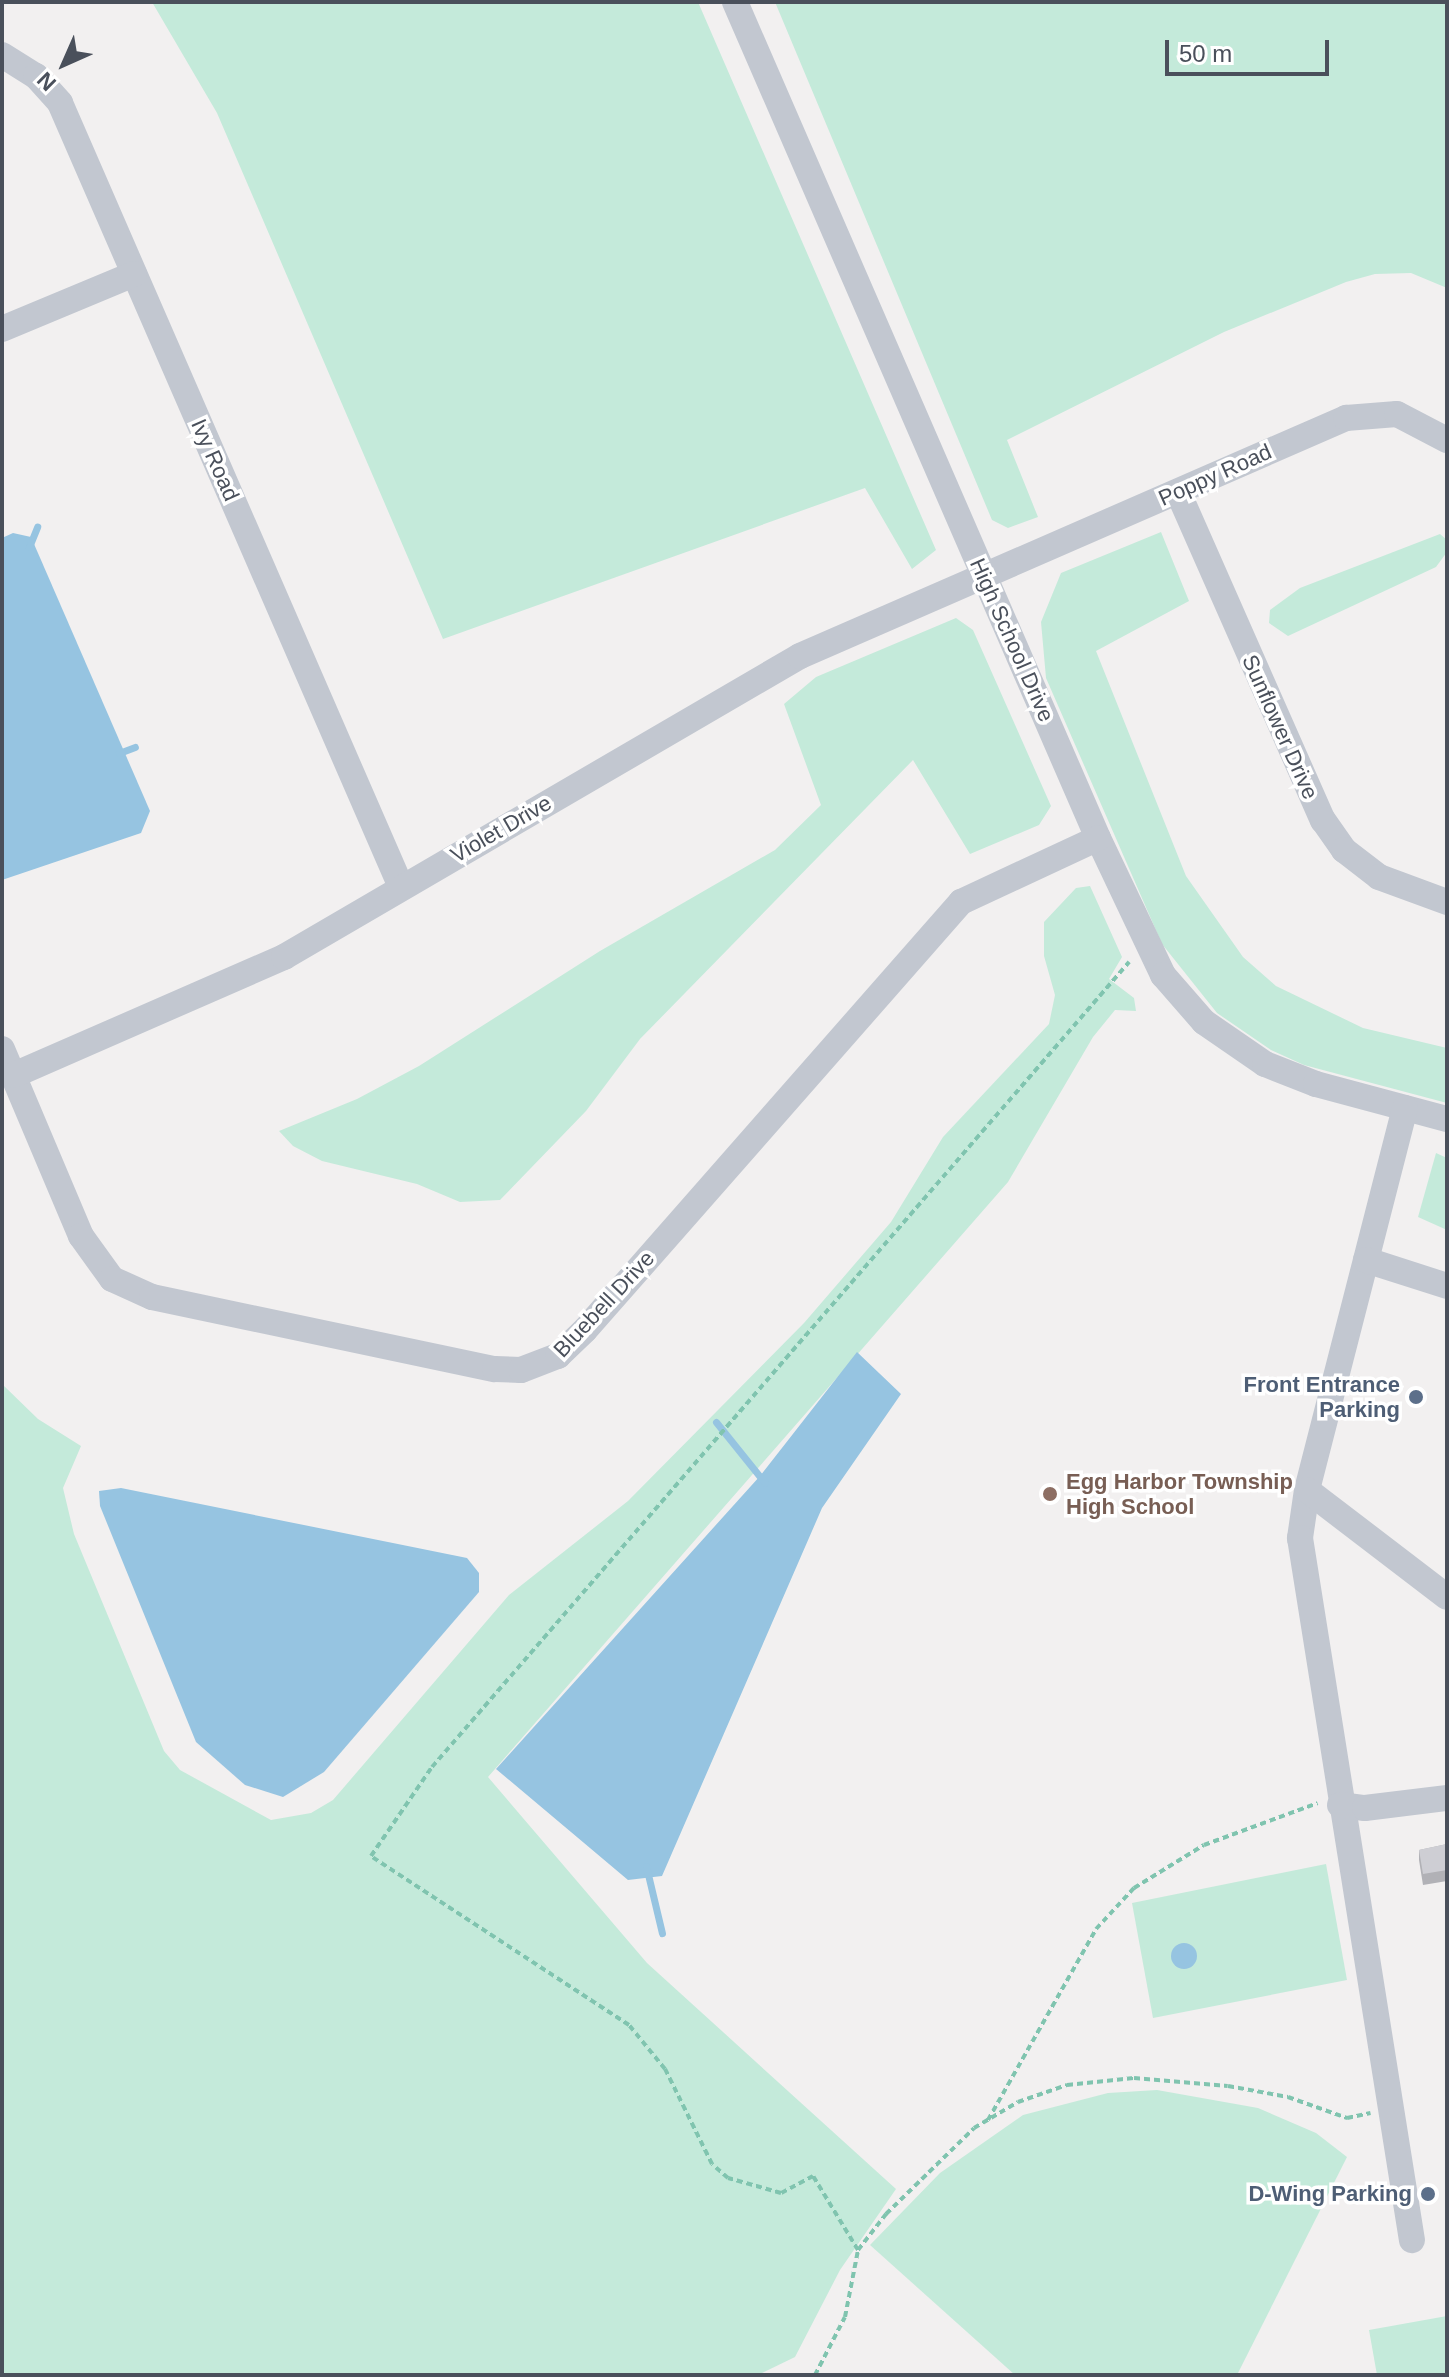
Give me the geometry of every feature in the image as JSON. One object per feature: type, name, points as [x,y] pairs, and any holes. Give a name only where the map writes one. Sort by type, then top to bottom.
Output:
[{"type":"street","name":"High School Drive","points":[[735,2],[1153,959],[1204,1022],[1283,1073],[1447,1119]]},
{"type":"street","name":"Ivy Road","points":[[2,55],[36,76],[60,103],[401,887]]},
{"type":"street","points":[[2,329],[134,274]]},
{"type":"street","name":"Poppy Road","points":[[984,576],[1356,415],[1397,414],[1447,440]]},
{"type":"street","name":"Sunflower Drive","points":[[1178,492],[1323,820],[1344,850],[1379,877],[1447,902]]},
{"type":"street","name":"Violet Drive","points":[[14,1075],[284,957],[800,656],[984,576]]},
{"type":"street","name":"Bluebell Drive","points":[[2,1049],[81,1236],[112,1279],[152,1297],[495,1369],[521,1370],[558,1356],[585,1330],[961,902],[1098,838]]},
{"type":"street","points":[[1405,1108],[1307,1490],[1300,1538],[1388,2109],[1412,2240]]},
{"type":"street","points":[[1366,1260],[1447,1286]]},
{"type":"street","points":[[1307,1490],[1447,1597]]},
{"type":"street","points":[[1340,1805],[1365,1808],[1447,1798]]},
{"type":"path","points":[[858,2250],[813,2176],[781,2193],[728,2178],[712,2164],[665,2069],[629,2025],[371,1856],[432,1767],[1129,962]]},
{"type":"path","points":[[987,2120],[1096,1929],[1134,1888],[1204,1845],[1270,1817],[1318,1803],[1340,1805]]},
{"type":"path","points":[[815,2375],[845,2317],[858,2250],[886,2214],[987,2120],[1018,2102],[1067,2085],[1134,2078],[1258,2091],[1347,2118],[1388,2109]]},
{"type":"green space","points":[[152,2],[698,2],[936,550],[912,569],[865,488],[443,639],[217,113]]},
{"type":"green space","points":[[775,2],[1447,2],[1447,288],[1411,273],[1375,274],[1346,282],[1224,332],[1007,440],[1038,517],[1008,528],[992,520]]},
{"type":"green space","points":[[1161,532],[1189,601],[1096,651],[1186,876],[1243,957],[1276,986],[1363,1028],[1447,1048],[1447,1103],[1304,1065],[1271,1050],[1217,1013],[1162,944],[1046,678],[1041,622],[1061,573]]},
{"type":"green space","points":[[1440,534],[1447,540],[1447,552],[1436,567],[1288,636],[1269,623],[1270,610],[1300,588]]},
{"type":"green space","points":[[956,618],[973,630],[1051,806],[1039,825],[970,854],[913,760],[640,1039],[586,1111],[500,1200],[460,1202],[417,1184],[322,1161],[293,1146],[279,1131],[357,1099],[419,1066],[600,951],[775,850],[821,805],[784,704],[816,677]]},
{"type":"green space","points":[[1090,886],[1122,957],[1109,979],[1134,998],[1136,1011],[1115,1010],[1093,1037],[1008,1182],[488,1777],[647,1963],[896,2189],[840,2270],[795,2357],[758,2375],[2,2375],[2,1384],[38,1419],[81,1446],[63,1488],[74,1534],[164,1751],[180,1770],[271,1820],[311,1813],[333,1800],[509,1595],[628,1501],[804,1323],[891,1222],[943,1137],[1049,1024],[1055,995],[1044,956],[1044,922],[1076,888]]},
{"type":"green space","points":[[1436,1153],[1447,1158],[1447,1230],[1418,1217]]},
{"type":"green space","points":[[1326,1864],[1347,1980],[1153,2018],[1132,1903]]},
{"type":"green space","points":[[1157,2090],[1258,2108],[1316,2133],[1347,2157],[1237,2375],[1015,2375],[870,2245],[940,2173],[1023,2115],[1108,2093]]},
{"type":"green space","points":[[1447,2316],[1447,2375],[1377,2375],[1369,2330]]},
{"type":"water","points":[[13,533],[31,537],[150,811],[141,833],[2,880],[2,538]]},
{"type":"water","points":[[857,1352],[901,1394],[822,1508],[662,1876],[628,1880],[496,1769],[760,1476]]},
{"type":"water","points":[[121,1488],[467,1558],[479,1573],[479,1592],[324,1772],[283,1797],[245,1785],[196,1742],[100,1506],[99,1491]]},
{"type":"water","points":[[1184,1943],[1193,1947],[1197,1956],[1193,1965],[1184,1969],[1175,1965],[1171,1956],[1175,1947]]},
{"type":"building","points":[[1447,1844],[1447,1870],[1423,1874],[1419,1850]]},
{"type":"waterway","points":[[29,547],[37,527]]},
{"type":"waterway","points":[[119,753],[135,747]]},
{"type":"waterway","points":[[716,1422],[765,1483]]},
{"type":"waterway","points":[[646,1866],[662,1933]]},
{"type":"place","name":"Front Entrance Parking","points":[[1416,1397]]},
{"type":"place","name":"Egg Harbor Township High School","points":[[1050,1494]]},
{"type":"place","name":"D-Wing Parking","points":[[1428,2194]]}]
